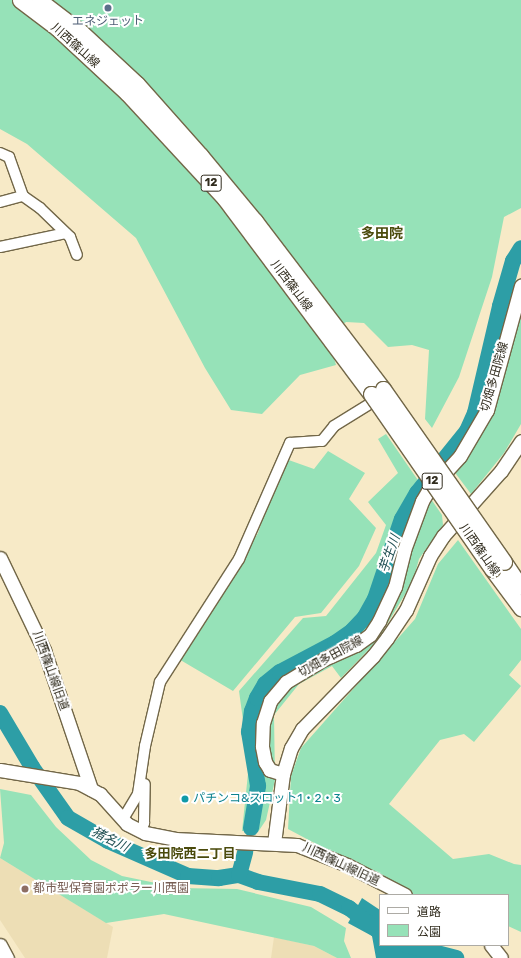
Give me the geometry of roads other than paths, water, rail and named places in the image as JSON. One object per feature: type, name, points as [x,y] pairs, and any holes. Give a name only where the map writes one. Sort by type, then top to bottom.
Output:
[{"type":"main road","name":"川西篠山線","points":[[20,0],[57,28],[127,93],[225,199],[377,394]]},
{"type":"main road","name":"川西篠山線","points":[[39,0],[81,32],[137,84],[202,156],[255,221],[498,566],[516,582],[521,608]]},
{"type":"main road","name":"切畑多田院線","points":[[282,774],[270,770],[265,762],[262,746],[263,723],[270,701],[286,682],[324,659],[356,645],[370,635],[379,621],[395,587],[404,550],[422,501],[428,491],[460,456],[487,410],[521,286]]},
{"type":"main road","points":[[0,770],[85,786],[100,794],[123,819],[141,831],[175,839],[274,843],[282,774],[291,748],[302,729],[373,656],[387,638],[406,610],[430,556],[443,536],[501,471],[521,441]]},
{"type":"main road","name":"川西篠山線旧道","points":[[0,558],[44,650],[85,786]]},
{"type":"main road","name":"川西篠山線旧道","points":[[274,843],[297,845],[347,865],[403,894]]},
{"type":"main road","points":[[0,945],[7,958]]},
{"type":"main road","points":[[492,946],[502,958]]},
{"type":"street","points":[[0,153],[9,157],[23,196],[40,208],[66,233],[77,255]]},
{"type":"street","points":[[0,202],[23,196]]},
{"type":"street","points":[[0,247],[66,233]]},
{"type":"street","points":[[123,819],[138,794],[145,746],[160,682],[239,559],[290,443],[322,441],[334,426],[377,394]]},
{"type":"street","points":[[141,831],[144,823],[145,746]]},
{"type":"water","points":[[362,898],[379,909],[379,946],[440,946],[438,958],[376,958],[372,936],[348,923]]},
{"type":"waterway","name":"芋生川","points":[[251,828],[258,786],[249,732],[252,711],[257,698],[265,684],[280,672],[335,643],[352,631],[365,617],[375,599],[402,519],[417,493],[467,431],[475,413],[500,306],[513,261],[521,248]]},
{"type":"waterway","name":"猪名川","points":[[0,713],[32,767],[68,818],[108,841],[188,876],[219,878],[239,875],[258,882],[320,894],[349,908],[379,931]]},
{"type":"waterway","name":"芋生川","points":[[239,875],[245,852]]},
{"type":"waterway","name":"猪名川","points":[[410,946],[456,958]]},
{"type":"place","name":"エネジェット","points":[[108,8]]},
{"type":"place","name":"パチンコ&スロット1・2・3","points":[[185,799]]},
{"type":"place","name":"都市型保育園ポポラー川西園","points":[[25,889]]},
{"type":"district","name":"多田院","points":[[382,234]]},
{"type":"district","name":"多田院西二丁目","points":[[190,854]]}]
